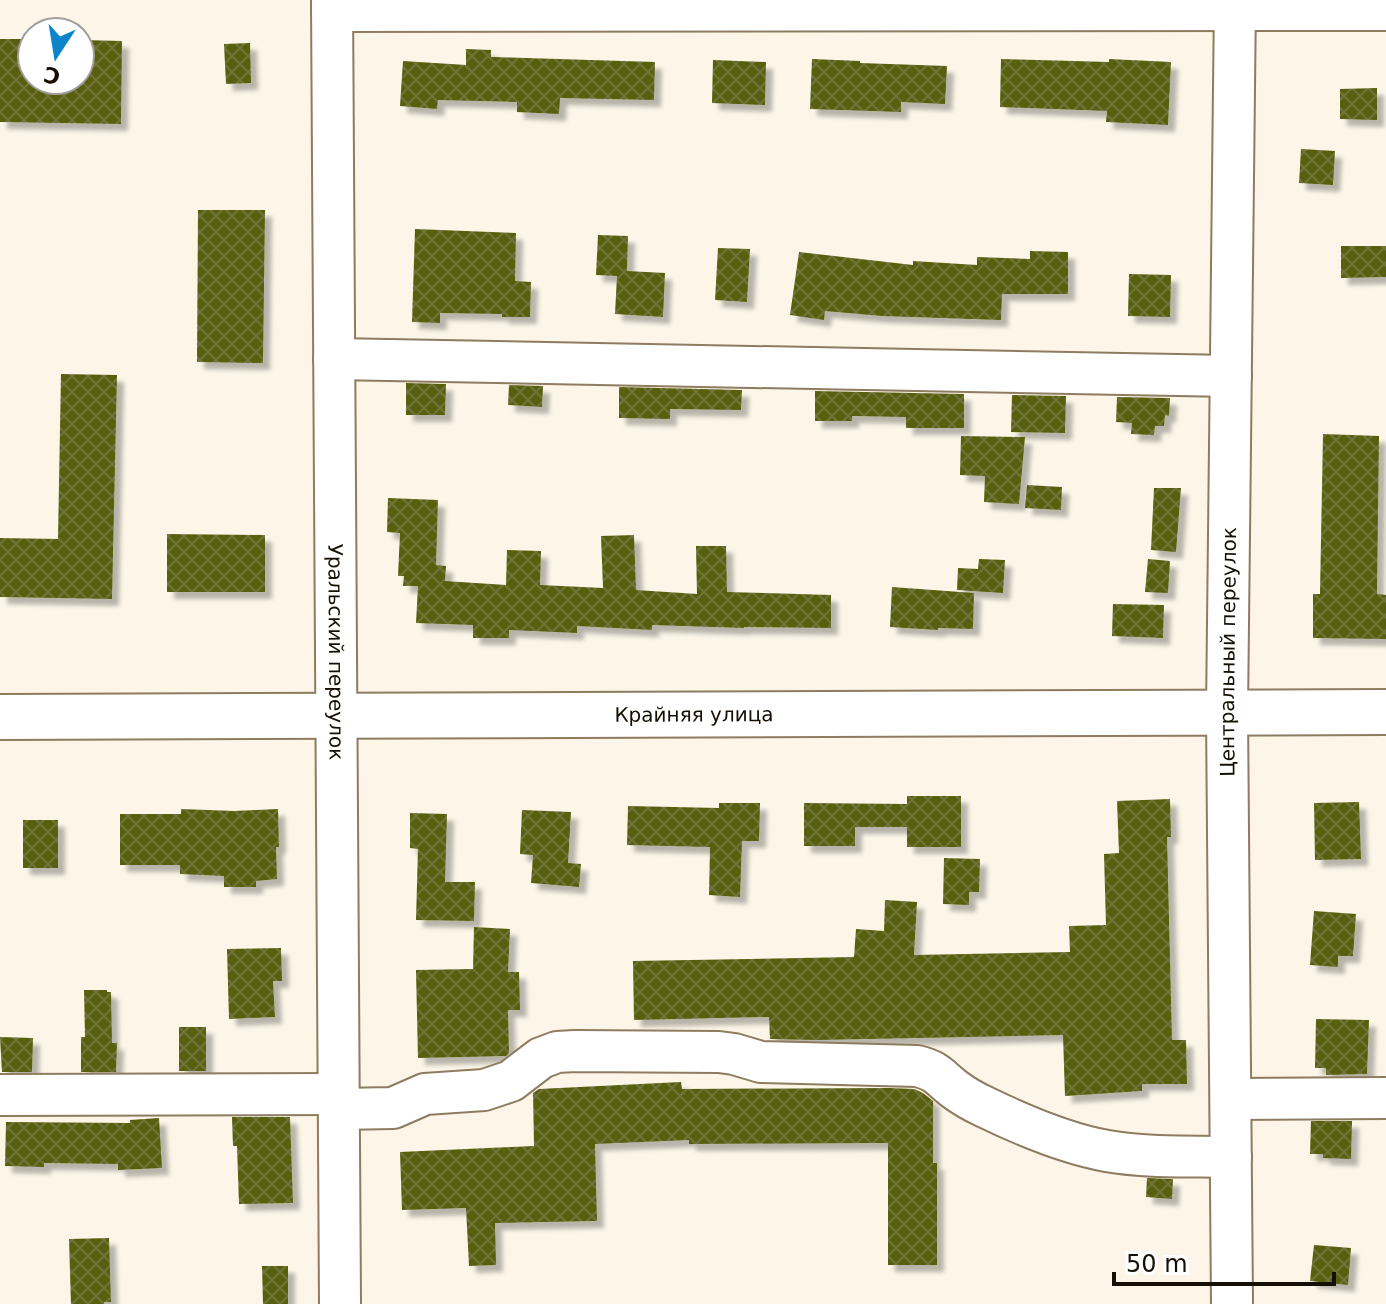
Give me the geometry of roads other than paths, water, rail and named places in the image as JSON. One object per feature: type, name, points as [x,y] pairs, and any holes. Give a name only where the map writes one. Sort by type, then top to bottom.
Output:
[{"type":"main road","name":"Крайняя улица","points":[[0,717],[1386,712]]},
{"type":"street","points":[[332,6],[1235,5],[1386,10]]},
{"type":"street","name":"Центральный переулок","points":[[1232,1304],[1227,713],[1235,5]]},
{"type":"street","name":"Уральский переулок","points":[[332,6],[340,1304]]},
{"type":"street","points":[[334,359],[1231,376]]},
{"type":"street","points":[[0,1095],[339,1101],[393,1108],[425,1094],[484,1090],[511,1081],[541,1058],[557,1052],[719,1052],[761,1062],[917,1066],[942,1076],[951,1086],[985,1107],[1050,1135],[1084,1145],[1133,1154],[1231,1157]]},
{"type":"street","points":[[1231,1099],[1386,1098]]}]
